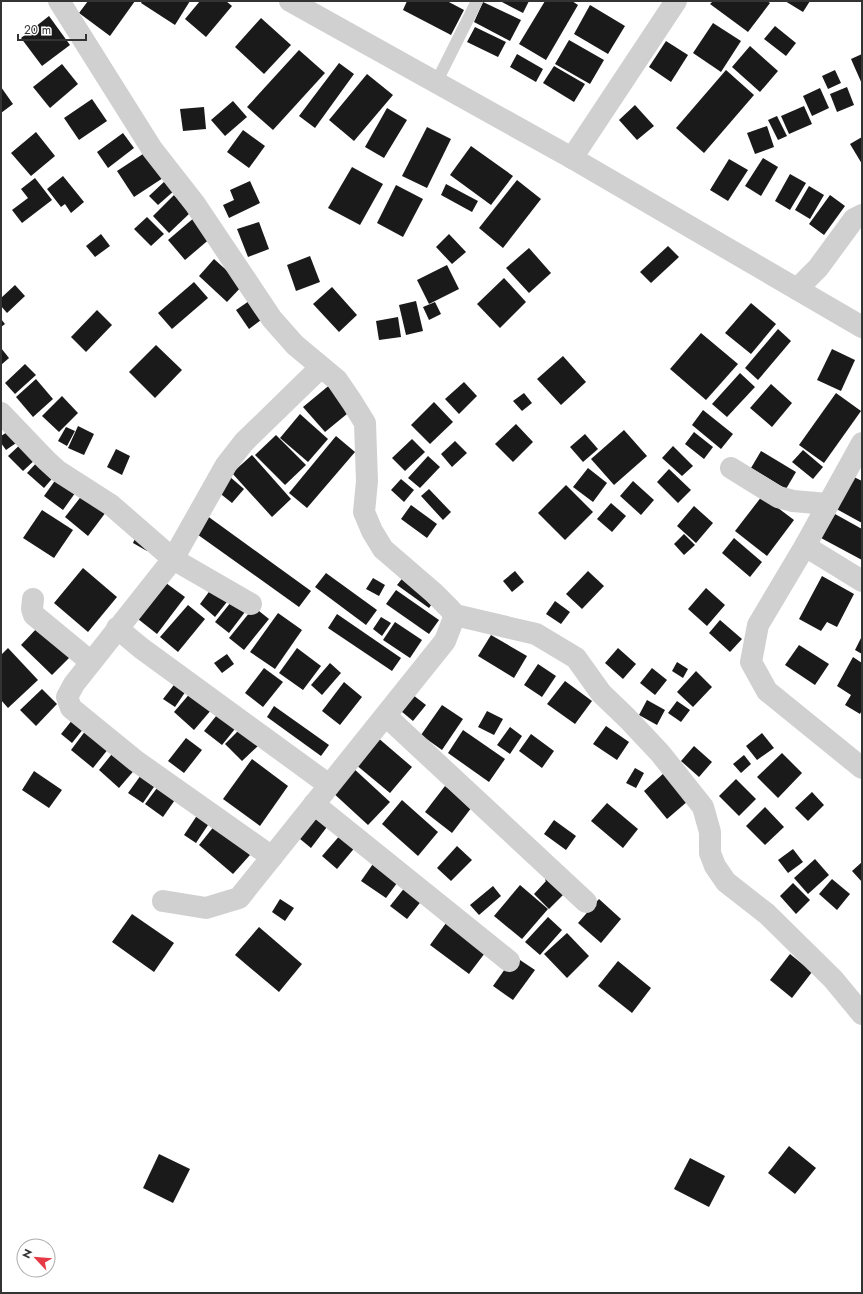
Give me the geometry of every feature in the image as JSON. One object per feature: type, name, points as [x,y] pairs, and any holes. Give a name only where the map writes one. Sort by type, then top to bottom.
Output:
[{"type":"street","points":[[59,1],[152,149],[196,204],[272,319],[295,345],[337,380],[365,423],[367,481],[364,512],[382,549],[434,593],[455,615],[536,634],[576,658],[601,693],[627,718],[660,754],[703,807],[710,832],[710,853],[715,866],[726,882],[767,914],[833,979],[862,1014]]},
{"type":"street","points":[[290,1],[572,158],[862,327]]},
{"type":"street","points":[[572,158],[676,1]]},
{"type":"street","points":[[797,289],[818,268],[854,219],[862,215]]},
{"type":"street","points":[[272,857],[136,761],[71,708],[67,697],[74,684],[173,559],[226,465],[244,442],[321,367]]},
{"type":"street","points":[[1,413],[58,471],[111,505],[173,559],[251,604]]},
{"type":"street","points":[[862,443],[805,546],[758,625],[750,662],[768,691],[862,768]]},
{"type":"street","points":[[731,468],[778,496],[792,501],[828,504]]},
{"type":"street","points":[[805,546],[862,581]]},
{"type":"street","points":[[33,599],[32,609],[34,615],[91,662]]},
{"type":"street","points":[[163,901],[206,908],[239,898],[445,641],[455,615]]},
{"type":"street","points":[[118,628],[141,648],[329,785]]},
{"type":"street","points":[[386,716],[586,902]]},
{"type":"street","points":[[314,804],[509,961]]},
{"type":"lane","points":[[436,83],[477,1]]},
{"type":"building","points":[[88,1],[135,1],[110,36],[79,13]]},
{"type":"building","points":[[142,1],[190,1],[175,25],[141,3]]},
{"type":"building","points":[[200,1],[226,1],[232,6],[206,37],[185,19]]},
{"type":"building","points":[[407,1],[447,1],[464,10],[451,35],[403,10]]},
{"type":"building","points":[[500,1],[529,1],[523,13]]},
{"type":"building","points":[[545,1],[572,1],[578,5],[546,60],[519,44]]},
{"type":"building","points":[[713,1],[767,1],[770,3],[748,32],[710,4]]},
{"type":"building","points":[[785,1],[810,1],[803,12]]},
{"type":"building","points":[[483,2],[521,20],[510,41],[474,22]]},
{"type":"building","points":[[590,5],[625,26],[608,54],[574,34]]},
{"type":"building","points":[[49,16],[70,45],[42,66],[21,38]]},
{"type":"building","points":[[261,18],[291,45],[264,74],[235,47]]},
{"type":"building","points":[[713,23],[741,41],[721,72],[693,53]]},
{"type":"building","points":[[775,26],[796,43],[786,56],[764,39]]},
{"type":"building","points":[[475,27],[506,42],[498,57],[467,42]]},
{"type":"building","points":[[569,40],[604,60],[590,84],[555,64]]},
{"type":"building","points":[[666,41],[688,55],[671,82],[649,67]]},
{"type":"building","points":[[750,46],[778,71],[760,92],[732,67]]},
{"type":"building","points":[[299,50],[325,73],[273,130],[247,107]]},
{"type":"building","points":[[517,54],[543,69],[536,82],[510,67]]},
{"type":"building","points":[[862,54],[862,84],[851,59]]},
{"type":"building","points":[[339,63],[354,74],[315,128],[299,116]]},
{"type":"building","points":[[62,64],[78,84],[50,108],[33,87]]},
{"type":"building","points":[[554,66],[585,84],[574,102],[543,83]]},
{"type":"building","points":[[726,70],[754,95],[704,153],[676,128]]},
{"type":"building","points":[[835,70],[841,83],[828,89],[822,76]]},
{"type":"building","points":[[367,74],[393,95],[354,141],[329,120]]},
{"type":"building","points":[[1,87],[13,104],[1,113]]},
{"type":"building","points":[[847,87],[854,105],[837,112],[830,94]]},
{"type":"building","points":[[820,88],[829,108],[812,116],[803,96]]},
{"type":"building","points":[[92,99],[107,121],[79,140],[64,118]]},
{"type":"building","points":[[233,101],[247,117],[225,136],[211,120]]},
{"type":"building","points":[[635,105],[654,126],[637,140],[619,120]]},
{"type":"building","points":[[804,106],[812,124],[789,134],[781,116]]},
{"type":"building","points":[[204,107],[206,129],[183,131],[180,109]]},
{"type":"building","points":[[387,108],[407,120],[384,158],[365,147]]},
{"type":"building","points":[[777,116],[787,136],[778,140],[768,120]]},
{"type":"building","points":[[767,126],[774,147],[755,154],[747,133]]},
{"type":"building","points":[[427,127],[451,139],[427,188],[402,176]]},
{"type":"building","points":[[243,130],[265,146],[249,168],[227,152]]},
{"type":"building","points":[[36,132],[55,156],[31,176],[11,153]]},
{"type":"building","points":[[123,133],[134,148],[108,168],[97,152]]},
{"type":"building","points":[[862,137],[862,164],[850,144]]},
{"type":"building","points":[[471,146],[513,176],[491,205],[450,175]]},
{"type":"building","points":[[146,152],[163,178],[134,197],[117,171]]},
{"type":"building","points":[[763,158],[778,167],[761,196],[745,186]]},
{"type":"building","points":[[729,159],[748,170],[728,201],[710,190]]},
{"type":"building","points":[[352,167],[383,184],[360,225],[328,208]]},
{"type":"building","points":[[790,174],[806,183],[790,210],[775,201]]},
{"type":"building","points":[[63,176],[84,202],[71,213],[65,204],[61,207],[47,189]]},
{"type":"building","points":[[35,178],[52,200],[22,223],[12,210],[28,198],[21,189]]},
{"type":"building","points":[[166,180],[175,190],[158,205],[149,196]]},
{"type":"building","points":[[517,180],[541,199],[503,248],[479,228]]},
{"type":"building","points":[[250,181],[260,203],[229,218],[223,205],[234,200],[230,190]]},
{"type":"building","points":[[446,184],[478,201],[472,212],[441,195]]},
{"type":"building","points":[[396,185],[423,199],[403,237],[377,223]]},
{"type":"building","points":[[809,186],[824,195],[810,219],[795,210]]},
{"type":"building","points":[[174,195],[190,213],[169,233],[153,216]]},
{"type":"building","points":[[830,195],[845,206],[824,235],[809,224]]},
{"type":"building","points":[[147,217],[164,234],[151,246],[134,229]]},
{"type":"building","points":[[195,217],[212,237],[185,260],[168,240]]},
{"type":"building","points":[[259,222],[269,249],[248,257],[237,229]]},
{"type":"building","points":[[101,234],[110,246],[95,257],[86,246]]},
{"type":"building","points":[[449,234],[466,252],[452,264],[436,247]]},
{"type":"building","points":[[668,246],[679,257],[651,283],[640,272]]},
{"type":"building","points":[[529,248],[551,273],[529,293],[506,268]]},
{"type":"building","points":[[310,256],[320,282],[296,291],[287,265]]},
{"type":"building","points":[[214,259],[243,285],[227,302],[199,276]]},
{"type":"building","points":[[447,265],[459,289],[429,304],[417,280]]},
{"type":"building","points":[[504,278],[526,302],[500,328],[477,304]]},
{"type":"building","points":[[194,282],[208,298],[172,329],[158,313]]},
{"type":"building","points":[[15,285],[25,296],[7,313],[1,306],[1,298]]},
{"type":"building","points":[[332,287],[357,315],[339,332],[313,304]]},
{"type":"building","points":[[252,299],[265,317],[249,329],[236,310]]},
{"type":"building","points":[[416,301],[423,331],[406,335],[399,305]]},
{"type":"building","points":[[435,302],[441,314],[429,320],[423,307]]},
{"type":"building","points":[[751,303],[776,324],[751,354],[725,333]]},
{"type":"building","points":[[97,310],[112,325],[86,352],[71,337]]},
{"type":"building","points":[[398,317],[401,337],[379,340],[376,321]]},
{"type":"building","points":[[1,319],[5,324],[1,327]]},
{"type":"building","points":[[778,329],[791,341],[758,380],[745,368]]},
{"type":"building","points":[[701,333],[738,364],[706,400],[670,369]]},
{"type":"building","points":[[156,345],[182,370],[155,398],[129,372]]},
{"type":"building","points":[[1,348],[9,358],[1,365]]},
{"type":"building","points":[[832,349],[855,360],[841,391],[817,380]]},
{"type":"building","points":[[563,356],[586,382],[561,405],[537,379]]},
{"type":"building","points":[[25,364],[36,375],[15,394],[5,383]]},
{"type":"building","points":[[740,373],[755,387],[727,417],[712,404]]},
{"type":"building","points":[[36,379],[53,399],[33,417],[16,397]]},
{"type":"building","points":[[464,382],[477,396],[459,414],[445,399]]},
{"type":"building","points":[[332,383],[353,409],[325,432],[303,407]]},
{"type":"building","points":[[771,384],[792,403],[772,427],[750,408]]},
{"type":"building","points":[[524,393],[532,403],[522,411],[513,401]]},
{"type":"building","points":[[836,393],[861,411],[824,463],[799,445]]},
{"type":"building","points":[[62,396],[78,413],[59,432],[42,416]]},
{"type":"building","points":[[434,402],[453,422],[430,444],[411,425]]},
{"type":"building","points":[[703,410],[733,434],[721,449],[692,425]]},
{"type":"building","points":[[300,414],[328,439],[308,462],[280,438]]},
{"type":"building","points":[[516,424],[533,442],[513,462],[495,444]]},
{"type":"building","points":[[78,426],[94,434],[84,455],[68,448]]},
{"type":"building","points":[[66,427],[75,431],[67,446],[58,441]]},
{"type":"building","points":[[12,429],[19,441],[6,450],[1,443],[1,436]]},
{"type":"building","points":[[624,430],[647,456],[614,485],[591,459]]},
{"type":"building","points":[[694,432],[713,447],[704,459],[685,444]]},
{"type":"building","points":[[585,434],[598,449],[583,462],[570,447]]},
{"type":"building","points":[[276,435],[306,465],[285,485],[255,455]]},
{"type":"building","points":[[336,436],[355,452],[307,508],[289,493]]},
{"type":"building","points":[[412,439],[425,452],[405,471],[392,458]]},
{"type":"building","points":[[455,441],[467,453],[452,467],[441,454]]},
{"type":"building","points":[[23,442],[38,457],[23,471],[8,456]]},
{"type":"building","points":[[673,446],[693,466],[682,476],[662,458]]},
{"type":"building","points":[[116,449],[130,456],[122,475],[107,467]]},
{"type":"building","points":[[803,450],[823,467],[813,479],[792,462]]},
{"type":"building","points":[[761,451],[796,472],[786,489],[751,468]]},
{"type":"building","points":[[252,455],[291,499],[272,517],[232,473]]},
{"type":"building","points":[[428,456],[440,467],[420,488],[408,478]]},
{"type":"building","points":[[40,459],[57,473],[44,488],[27,473]]},
{"type":"building","points":[[588,468],[607,483],[593,502],[573,487]]},
{"type":"building","points":[[669,469],[691,490],[678,503],[657,482]]},
{"type":"building","points":[[848,474],[862,481],[862,523],[831,506]]},
{"type":"building","points":[[59,475],[78,489],[63,510],[44,496]]},
{"type":"building","points":[[229,476],[244,489],[232,503],[217,491]]},
{"type":"building","points":[[401,479],[414,490],[404,502],[391,490]]},
{"type":"building","points":[[633,481],[654,500],[641,515],[620,496]]},
{"type":"building","points":[[566,485],[593,512],[565,540],[538,513]]},
{"type":"building","points":[[429,489],[451,512],[443,520],[421,496]]},
{"type":"building","points":[[83,494],[106,512],[88,536],[65,517]]},
{"type":"building","points":[[762,496],[794,520],[767,556],[735,531]]},
{"type":"building","points":[[611,503],[626,516],[612,532],[597,519]]},
{"type":"building","points":[[411,505],[437,524],[427,538],[401,519]]},
{"type":"building","points":[[694,506],[713,523],[696,543],[677,526]]},
{"type":"building","points":[[42,510],[73,530],[54,558],[23,538]]},
{"type":"building","points":[[835,514],[862,529],[862,560],[821,538]]},
{"type":"building","points":[[206,515],[311,591],[299,607],[194,532]]},
{"type":"building","points":[[137,534],[152,543],[147,551],[133,543]]},
{"type":"building","points":[[684,534],[695,545],[684,555],[674,544]]},
{"type":"building","points":[[734,538],[762,562],[750,577],[722,553]]},
{"type":"building","points":[[83,568],[117,597],[88,632],[54,603]]},
{"type":"building","points":[[515,571],[524,582],[512,592],[503,581]]},
{"type":"building","points":[[588,571],[604,586],[582,609],[566,594]]},
{"type":"building","points":[[326,573],[377,610],[366,625],[315,587]]},
{"type":"building","points":[[405,575],[437,597],[429,608],[397,585]]},
{"type":"building","points":[[822,576],[854,594],[837,627],[827,622],[821,631],[799,619]]},
{"type":"building","points":[[373,578],[385,585],[379,596],[366,589]]},
{"type":"building","points":[[166,583],[185,597],[157,634],[138,619]]},
{"type":"building","points":[[214,585],[230,598],[215,617],[200,604]]},
{"type":"building","points":[[706,588],[725,605],[707,626],[688,609]]},
{"type":"building","points":[[396,590],[439,620],[429,634],[386,604]]},
{"type":"building","points":[[235,597],[248,608],[229,633],[215,622]]},
{"type":"building","points":[[555,601],[570,612],[561,624],[546,614]]},
{"type":"building","points":[[188,605],[205,619],[178,652],[160,637]]},
{"type":"building","points":[[254,607],[269,619],[244,650],[229,638]]},
{"type":"building","points":[[278,613],[302,630],[275,669],[250,652]]},
{"type":"building","points":[[337,614],[401,658],[392,671],[328,628]]},
{"type":"building","points":[[381,617],[391,623],[382,636],[373,629]]},
{"type":"building","points":[[720,620],[742,639],[730,652],[709,633]]},
{"type":"building","points":[[395,622],[422,640],[410,658],[383,640]]},
{"type":"building","points":[[38,627],[70,657],[52,675],[21,645]]},
{"type":"building","points":[[491,635],[527,656],[514,678],[478,656]]},
{"type":"building","points":[[862,636],[862,654],[855,650]]},
{"type":"building","points":[[799,645],[829,664],[815,685],[785,665]]},
{"type":"building","points":[[8,648],[38,680],[8,708],[1,700],[1,655]]},
{"type":"building","points":[[297,648],[321,666],[303,690],[279,673]]},
{"type":"building","points":[[618,648],[636,664],[623,679],[605,663]]},
{"type":"building","points":[[227,654],[234,664],[222,673],[214,663]]},
{"type":"building","points":[[853,657],[862,663],[862,710],[860,714],[845,705],[851,695],[837,686]]},
{"type":"building","points":[[677,662],[688,669],[683,678],[672,671]]},
{"type":"building","points":[[330,663],[341,673],[322,695],[311,685]]},
{"type":"building","points":[[538,664],[556,676],[542,697],[524,685]]},
{"type":"building","points":[[264,668],[283,682],[263,707],[245,693]]},
{"type":"building","points":[[652,668],[667,680],[655,695],[640,683]]},
{"type":"building","points":[[696,671],[712,687],[693,707],[677,692]]},
{"type":"building","points":[[177,681],[188,688],[175,707],[163,699]]},
{"type":"building","points":[[565,681],[592,701],[575,724],[547,704]]},
{"type":"building","points":[[344,682],[362,697],[340,725],[322,711]]},
{"type":"building","points":[[42,689],[57,704],[36,726],[20,710]]},
{"type":"building","points":[[192,691],[212,709],[194,730],[174,712]]},
{"type":"building","points":[[413,695],[426,705],[413,721],[401,711]]},
{"type":"building","points":[[647,700],[665,710],[657,725],[639,715]]},
{"type":"building","points":[[677,701],[690,710],[681,722],[668,713]]},
{"type":"building","points":[[442,705],[463,719],[442,750],[421,735]]},
{"type":"building","points":[[274,706],[329,745],[321,756],[267,717]]},
{"type":"building","points":[[221,710],[239,724],[222,745],[204,731]]},
{"type":"building","points":[[487,711],[503,719],[494,735],[478,727]]},
{"type":"building","points":[[73,719],[84,728],[72,743],[61,734]]},
{"type":"building","points":[[243,726],[261,743],[242,761],[225,744]]},
{"type":"building","points":[[606,726],[629,742],[617,760],[593,744]]},
{"type":"building","points":[[510,727],[522,736],[510,754],[497,745]]},
{"type":"building","points":[[86,730],[109,748],[93,768],[71,750]]},
{"type":"building","points":[[463,730],[505,759],[489,782],[448,753]]},
{"type":"building","points":[[762,733],[774,748],[757,760],[746,746]]},
{"type":"building","points":[[531,734],[554,751],[542,768],[519,751]]},
{"type":"building","points":[[377,737],[412,767],[390,793],[355,764]]},
{"type":"building","points":[[186,738],[202,750],[184,773],[168,761]]},
{"type":"building","points":[[694,746],[712,762],[699,777],[681,761]]},
{"type":"building","points":[[116,749],[137,767],[119,788],[99,770]]},
{"type":"building","points":[[782,753],[802,773],[778,798],[757,777]]},
{"type":"building","points":[[744,755],[751,764],[741,773],[733,764]]},
{"type":"building","points":[[252,759],[288,786],[260,826],[223,799]]},
{"type":"building","points":[[352,767],[390,802],[368,825],[331,791]]},
{"type":"building","points":[[635,768],[644,773],[636,788],[626,783]]},
{"type":"building","points":[[34,771],[62,790],[49,808],[22,790]]},
{"type":"building","points":[[664,773],[688,801],[667,819],[644,791]]},
{"type":"building","points":[[141,775],[156,784],[143,803],[128,793]]},
{"type":"building","points":[[736,779],[756,799],[739,816],[719,796]]},
{"type":"building","points":[[160,784],[177,797],[163,817],[145,804]]},
{"type":"building","points":[[445,786],[472,807],[452,833],[425,812]]},
{"type":"building","points":[[812,792],[824,805],[808,821],[795,808]]},
{"type":"building","points":[[402,800],[438,832],[418,856],[382,824]]},
{"type":"building","points":[[607,803],[638,829],[623,848],[591,821]]},
{"type":"building","points":[[765,807],[784,827],[765,845],[746,826]]},
{"type":"building","points":[[313,810],[330,823],[311,848],[294,834]]},
{"type":"building","points":[[198,814],[210,822],[196,843],[184,835]]},
{"type":"building","points":[[554,820],[576,836],[566,850],[544,834]]},
{"type":"building","points":[[215,825],[250,855],[233,874],[199,845]]},
{"type":"building","points":[[342,833],[357,845],[337,869],[322,856]]},
{"type":"building","points":[[457,846],[472,860],[451,881],[437,868]]},
{"type":"building","points":[[793,849],[803,862],[788,873],[778,860]]},
{"type":"building","points":[[815,859],[829,875],[808,894],[794,878]]},
{"type":"building","points":[[375,861],[400,879],[386,898],[361,881]]},
{"type":"building","points":[[862,862],[862,882],[852,871]]},
{"type":"building","points":[[550,874],[567,891],[549,909],[534,894],[546,881],[545,880]]},
{"type":"building","points":[[832,879],[850,894],[837,910],[819,894]]},
{"type":"building","points":[[793,883],[810,900],[796,914],[780,896]]},
{"type":"building","points":[[520,885],[548,909],[522,939],[494,916]]},
{"type":"building","points":[[406,886],[423,899],[407,919],[390,906]]},
{"type":"building","points":[[493,886],[501,896],[479,915],[470,905]]},
{"type":"building","points":[[280,899],[294,908],[285,921],[272,912]]},
{"type":"building","points":[[599,899],[621,919],[601,943],[578,923]]},
{"type":"building","points":[[132,914],[174,943],[154,972],[112,942]]},
{"type":"building","points":[[548,917],[562,930],[540,955],[525,942]]},
{"type":"building","points":[[449,919],[488,949],[469,974],[430,945]]},
{"type":"building","points":[[259,927],[302,964],[279,992],[235,955]]},
{"type":"building","points":[[567,933],[589,956],[567,978],[544,954]]},
{"type":"building","points":[[790,954],[812,972],[792,998],[770,980]]},
{"type":"building","points":[[514,956],[535,970],[513,1000],[493,986]]},
{"type":"building","points":[[618,961],[651,988],[632,1013],[598,986]]},
{"type":"building","points":[[789,1146],[816,1168],[795,1194],[768,1173]]},
{"type":"building","points":[[159,1154],[190,1169],[173,1203],[143,1188]]},
{"type":"building","points":[[690,1158],[725,1176],[709,1207],[674,1189]]}]
